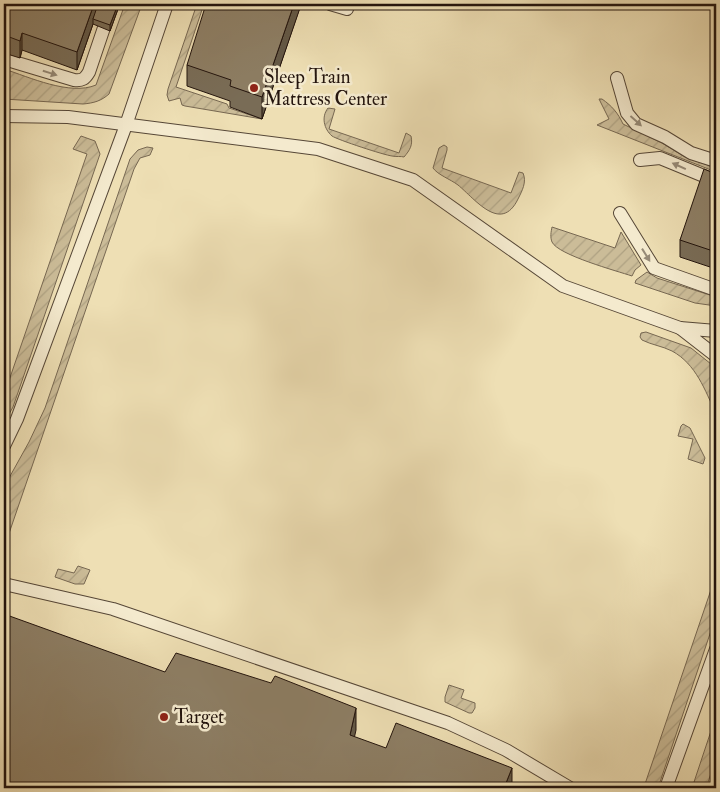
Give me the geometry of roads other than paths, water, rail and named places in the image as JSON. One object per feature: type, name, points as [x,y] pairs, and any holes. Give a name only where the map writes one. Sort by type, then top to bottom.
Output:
[{"type":"lane","points":[[4,59],[80,81],[89,72],[112,4]]},
{"type":"lane","points":[[4,446],[17,420],[126,125],[167,4]]},
{"type":"lane","points":[[330,4],[347,9]]},
{"type":"lane","points":[[617,78],[627,113],[636,124],[665,137],[691,153],[716,161]]},
{"type":"lane","points":[[4,116],[68,117],[318,149],[413,180],[563,286],[680,328],[716,331]]},
{"type":"lane","points":[[640,160],[660,158],[716,180]]},
{"type":"lane","points":[[620,214],[654,268],[716,290]]},
{"type":"lane","points":[[680,328],[716,356]]},
{"type":"lane","points":[[4,584],[114,609],[448,723],[506,750],[570,788]]},
{"type":"lane","points":[[666,788],[716,649]]},
{"type":"place","name":"Sleep Train Mattress Center","points":[[254,88]]},
{"type":"place","name":"Target","points":[[164,717]]}]
